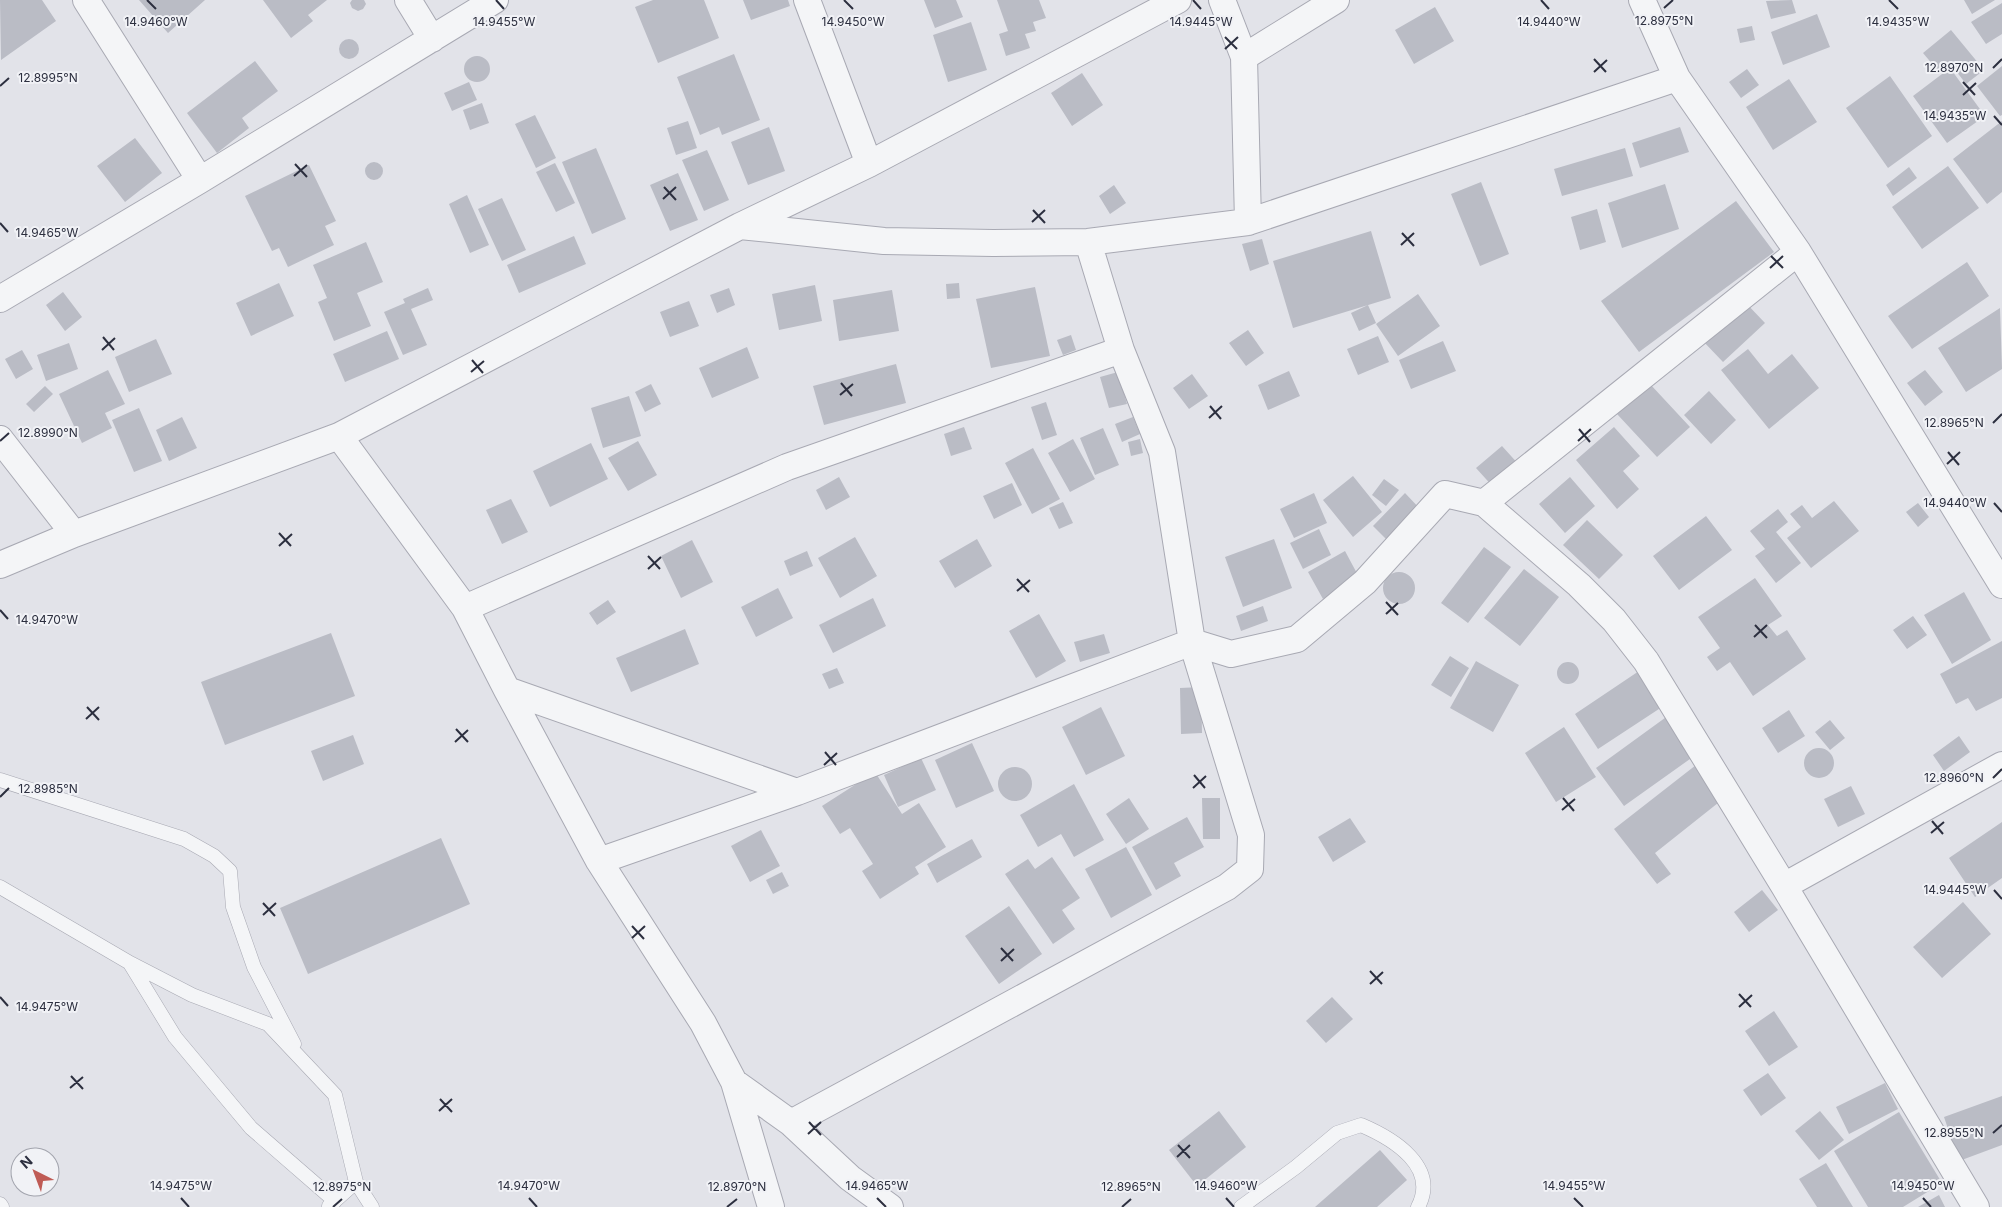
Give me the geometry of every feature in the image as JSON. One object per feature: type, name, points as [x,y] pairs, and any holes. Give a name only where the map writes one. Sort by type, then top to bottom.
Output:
[{"type":"street","points":[[86,0],[200,180]]},
{"type":"street","points":[[408,0],[432,39]]},
{"type":"street","points":[[0,299],[200,180],[495,0]]},
{"type":"street","points":[[807,0],[869,164]]},
{"type":"street","points":[[0,566],[74,534],[340,436],[740,226],[869,164],[1178,0]]},
{"type":"street","points":[[1222,0],[1244,57],[1248,222]]},
{"type":"street","points":[[1244,57],[1336,0]]},
{"type":"street","points":[[1642,0],[1677,78],[1798,252],[2002,585]]},
{"type":"street","points":[[740,226],[884,241],[1088,242],[1248,222],[1677,78]]},
{"type":"street","points":[[791,1123],[1227,887],[1250,868],[1251,835],[1192,642],[1162,452],[1121,350],[1088,242]]},
{"type":"street","points":[[1484,503],[1798,252]]},
{"type":"street","points":[[465,608],[787,467],[1121,350]]},
{"type":"street","points":[[340,436],[465,608],[507,690],[600,861],[703,1023],[734,1082],[771,1207]]},
{"type":"street","points":[[0,439],[74,534]]},
{"type":"street","points":[[600,861],[797,792],[1192,642],[1231,654],[1298,639],[1365,582],[1445,494],[1484,503],[1580,584],[1614,620],[1646,661],[1784,886],[1976,1207]]},
{"type":"street","points":[[507,690],[797,792]]},
{"type":"street","points":[[1784,886],[2002,765]]},
{"type":"street","points":[[734,1082],[791,1123],[850,1178],[890,1207]]},
{"type":"lane","points":[[0,780],[184,839],[214,856],[230,871],[233,907],[254,968],[302,1060]]},
{"type":"lane","points":[[0,887],[130,964],[192,996],[268,1024],[334,1095],[356,1182],[372,1207]]},
{"type":"lane","points":[[130,964],[175,1037],[251,1128],[332,1204],[356,1182]]},
{"type":"lane","points":[[1241,1207],[1296,1167],[1337,1133],[1361,1125],[1381,1133],[1404,1148],[1425,1182],[1423,1197],[1418,1207]]},
{"type":"building","points":[[0,0],[42,0],[56,21],[1,60]]},
{"type":"building","points":[[139,0],[205,0],[168,33]]},
{"type":"building","points":[[263,0],[327,0],[308,15],[313,21],[291,38]]},
{"type":"building","points":[[352,0],[364,0],[366,4],[363,9],[358,11],[352,8],[350,3]]},
{"type":"building","points":[[653,0],[704,0],[719,38],[658,63],[635,7]]},
{"type":"building","points":[[743,0],[788,0],[790,6],[751,20]]},
{"type":"building","points":[[924,0],[956,0],[963,17],[935,28]]},
{"type":"building","points":[[997,0],[1039,0],[1046,18],[1033,22],[1036,31],[1025,34],[1030,48],[1006,56],[999,34],[1008,31]]},
{"type":"building","points":[[1792,0],[1796,13],[1771,19],[1766,1]]},
{"type":"building","points":[[1964,0],[1995,0],[1972,14]]},
{"type":"building","points":[[2002,3],[2002,34],[1986,44],[1971,22]]},
{"type":"building","points":[[1435,7],[1454,41],[1414,64],[1395,30]]},
{"type":"building","points":[[1817,14],[1830,47],[1783,65],[1771,32]]},
{"type":"building","points":[[971,22],[987,70],[948,82],[933,35]]},
{"type":"building","points":[[1752,26],[1755,40],[1740,43],[1737,29]]},
{"type":"building","points":[[1951,30],[1984,70],[1966,84],[1950,63],[1939,72],[1923,53]]},
{"type":"building","points":[[345,39],[353,39],[359,45],[359,53],[353,59],[345,59],[339,53],[339,45]]},
{"type":"building","points":[[734,54],[760,120],[722,135],[719,127],[700,135],[677,77]]},
{"type":"building","points":[[477,56],[486,60],[490,69],[486,78],[477,82],[468,78],[464,69],[468,60]]},
{"type":"building","points":[[255,61],[278,91],[242,118],[249,128],[217,153],[187,113]]},
{"type":"building","points":[[2002,66],[2002,115],[2000,116],[1977,86]]},
{"type":"building","points":[[1950,68],[1985,116],[1947,143],[1913,96]]},
{"type":"building","points":[[1747,69],[1759,85],[1741,98],[1729,82]]},
{"type":"building","points":[[1082,73],[1103,105],[1072,126],[1051,93]]},
{"type":"building","points":[[1890,76],[1932,136],[1888,168],[1846,108]]},
{"type":"building","points":[[1789,79],[1817,122],[1773,150],[1746,107]]},
{"type":"building","points":[[469,82],[477,100],[452,111],[444,93]]},
{"type":"building","points":[[482,103],[489,123],[470,130],[463,110]]},
{"type":"building","points":[[535,115],[556,158],[536,168],[515,124]]},
{"type":"building","points":[[688,121],[697,148],[676,155],[667,128]]},
{"type":"building","points":[[2002,121],[2002,192],[1987,204],[1953,159]]},
{"type":"building","points":[[769,127],[785,171],[748,185],[731,142]]},
{"type":"building","points":[[1680,127],[1689,152],[1640,168],[1632,143]]},
{"type":"building","points":[[135,138],[162,173],[125,202],[97,166]]},
{"type":"building","points":[[596,148],[626,219],[592,234],[562,162]]},
{"type":"building","points":[[1625,148],[1633,176],[1562,196],[1554,169]]},
{"type":"building","points":[[707,150],[729,200],[704,211],[682,160]]},
{"type":"building","points":[[370,162],[378,162],[383,167],[381,178],[370,180],[365,175],[365,167]]},
{"type":"building","points":[[555,163],[575,203],[556,212],[536,172]]},
{"type":"building","points":[[309,165],[336,221],[325,226],[334,245],[288,267],[279,248],[272,251],[245,196]]},
{"type":"building","points":[[1948,166],[1979,208],[1922,249],[1892,207]]},
{"type":"building","points":[[1909,167],[1917,178],[1893,196],[1886,185]]},
{"type":"building","points":[[678,173],[698,220],[670,231],[650,185]]},
{"type":"building","points":[[1481,182],[1509,254],[1480,266],[1451,194]]},
{"type":"building","points":[[1665,184],[1679,229],[1622,248],[1608,203]]},
{"type":"building","points":[[1114,185],[1126,203],[1110,214],[1099,196]]},
{"type":"building","points":[[467,195],[489,245],[470,253],[449,204]]},
{"type":"building","points":[[502,198],[526,250],[502,261],[478,209]]},
{"type":"building","points":[[1736,201],[1774,252],[1639,352],[1601,301]]},
{"type":"building","points":[[1597,209],[1606,242],[1580,250],[1571,217]]},
{"type":"building","points":[[1371,231],[1391,298],[1293,328],[1273,261]]},
{"type":"building","points":[[574,236],[586,264],[519,293],[507,265]]},
{"type":"building","points":[[1262,239],[1269,264],[1250,271],[1242,244]]},
{"type":"building","points":[[366,242],[383,282],[357,293],[371,326],[334,341],[318,302],[327,298],[313,265]]},
{"type":"building","points":[[1967,262],[1989,296],[1912,349],[1888,316]]},
{"type":"building","points":[[279,283],[294,316],[251,336],[236,303]]},
{"type":"building","points":[[959,283],[960,298],[947,299],[946,284]]},
{"type":"building","points":[[815,285],[822,321],[779,330],[772,294]]},
{"type":"building","points":[[1035,287],[1050,356],[991,368],[976,299]]},
{"type":"building","points":[[428,288],[433,300],[411,309],[427,345],[403,355],[384,312],[405,303],[403,299]]},
{"type":"building","points":[[729,288],[735,305],[717,313],[710,295]]},
{"type":"building","points":[[892,290],[899,331],[839,341],[833,300]]},
{"type":"building","points":[[63,292],[82,317],[65,331],[46,305]]},
{"type":"building","points":[[1418,294],[1440,326],[1398,356],[1376,324]]},
{"type":"building","points":[[689,301],[699,326],[670,337],[660,312]]},
{"type":"building","points":[[1744,301],[1765,323],[1723,362],[1702,340]]},
{"type":"building","points":[[1368,305],[1376,323],[1359,331],[1351,313]]},
{"type":"building","points":[[2000,308],[2002,369],[1966,392],[1938,348]]},
{"type":"building","points":[[1248,330],[1264,353],[1246,366],[1229,343]]},
{"type":"building","points":[[387,331],[399,359],[345,382],[333,354]]},
{"type":"building","points":[[1071,335],[1076,350],[1063,355],[1057,340]]},
{"type":"building","points":[[1378,336],[1389,362],[1358,375],[1347,349]]},
{"type":"building","points":[[156,339],[172,374],[129,392],[115,357]]},
{"type":"building","points":[[1443,341],[1456,371],[1411,389],[1399,360]]},
{"type":"building","points":[[69,343],[78,369],[46,381],[37,355]]},
{"type":"building","points":[[747,347],[759,378],[712,398],[699,368]]},
{"type":"building","points":[[1748,349],[1768,374],[1792,354],[1819,388],[1769,429],[1721,370]]},
{"type":"building","points":[[22,350],[33,369],[16,379],[5,359]]},
{"type":"building","points":[[896,364],[906,403],[824,425],[813,386]]},
{"type":"building","points":[[108,370],[125,404],[105,413],[112,428],[82,443],[59,394]]},
{"type":"building","points":[[1925,370],[1943,392],[1925,406],[1907,383]]},
{"type":"building","points":[[1289,371],[1300,396],[1268,410],[1258,385]]},
{"type":"building","points":[[1118,372],[1127,404],[1109,408],[1100,377]]},
{"type":"building","points":[[1192,374],[1208,396],[1189,409],[1173,388]]},
{"type":"building","points":[[651,384],[661,404],[645,412],[635,392]]},
{"type":"building","points":[[1650,384],[1690,427],[1657,457],[1617,414]]},
{"type":"building","points":[[45,386],[53,394],[34,412],[26,404]]},
{"type":"building","points":[[1709,391],[1736,420],[1711,444],[1684,415]]},
{"type":"building","points":[[629,396],[641,436],[603,448],[591,408]]},
{"type":"building","points":[[1046,402],[1057,435],[1042,440],[1031,407]]},
{"type":"building","points":[[139,408],[162,461],[134,472],[112,420]]},
{"type":"building","points":[[182,417],[197,448],[169,461],[156,430]]},
{"type":"building","points":[[1133,417],[1140,434],[1122,442],[1115,424]]},
{"type":"building","points":[[964,427],[972,449],[951,456],[944,434]]},
{"type":"building","points":[[1614,427],[1640,456],[1623,471],[1639,489],[1617,509],[1576,460]]},
{"type":"building","points":[[1103,428],[1119,465],[1095,475],[1080,438]]},
{"type":"building","points":[[1073,439],[1095,479],[1070,492],[1048,453]]},
{"type":"building","points":[[1140,439],[1143,453],[1131,456],[1128,442]]},
{"type":"building","points":[[638,441],[657,475],[628,491],[608,458]]},
{"type":"building","points":[[591,443],[608,479],[550,507],[533,471]]},
{"type":"building","points":[[1502,446],[1521,467],[1495,489],[1476,468]]},
{"type":"building","points":[[1033,448],[1060,499],[1032,514],[1005,463]]},
{"type":"building","points":[[1353,476],[1382,512],[1353,537],[1323,500]]},
{"type":"building","points":[[839,477],[850,497],[826,510],[816,490]]},
{"type":"building","points":[[1570,477],[1595,506],[1565,533],[1539,504]]},
{"type":"building","points":[[1384,479],[1399,490],[1386,506],[1372,495]]},
{"type":"building","points":[[1012,483],[1022,505],[994,519],[983,496]]},
{"type":"building","points":[[1314,493],[1327,523],[1294,538],[1280,509]]},
{"type":"building","points":[[1405,493],[1422,511],[1390,543],[1373,526]]},
{"type":"building","points":[[511,499],[528,532],[502,544],[486,510]]},
{"type":"building","points":[[1834,501],[1859,531],[1811,568],[1787,538],[1801,527],[1790,514],[1802,505],[1812,518]]},
{"type":"building","points":[[1063,502],[1073,523],[1059,529],[1049,508]]},
{"type":"building","points":[[1918,503],[1929,517],[1918,527],[1906,512]]},
{"type":"building","points":[[1778,509],[1788,522],[1776,532],[1801,563],[1776,583],[1755,556],[1765,549],[1750,531]]},
{"type":"building","points":[[1706,516],[1732,550],[1679,590],[1653,556]]},
{"type":"building","points":[[1587,520],[1623,555],[1599,579],[1563,545]]},
{"type":"building","points":[[1319,529],[1331,555],[1303,569],[1290,543]]},
{"type":"building","points":[[855,537],[877,576],[840,598],[818,558]]},
{"type":"building","points":[[977,539],[992,566],[955,588],[939,561]]},
{"type":"building","points":[[1274,539],[1292,588],[1243,607],[1225,557]]},
{"type":"building","points":[[692,540],[713,582],[681,598],[661,556]]},
{"type":"building","points":[[1484,547],[1511,567],[1468,623],[1441,603]]},
{"type":"building","points":[[807,551],[813,566],[790,576],[784,561]]},
{"type":"building","points":[[1345,551],[1360,579],[1323,599],[1308,572]]},
{"type":"building","points":[[1524,569],[1559,597],[1520,646],[1484,618]]},
{"type":"building","points":[[1399,572],[1405,573],[1410,577],[1414,582],[1414,594],[1410,599],[1405,603],[1399,604],[1393,603],[1388,599],[1384,594],[1383,588],[1384,582],[1388,577],[1393,573]]},
{"type":"building","points":[[1755,578],[1782,616],[1768,625],[1777,636],[1787,630],[1806,659],[1753,696],[1730,662],[1717,671],[1707,657],[1720,648],[1698,617]]},
{"type":"building","points":[[778,588],[793,618],[756,637],[741,607]]},
{"type":"building","points":[[1964,592],[1991,640],[1952,664],[1924,615]]},
{"type":"building","points":[[873,598],[886,626],[833,653],[819,625]]},
{"type":"building","points":[[608,600],[616,612],[597,625],[589,613]]},
{"type":"building","points":[[1263,606],[1268,621],[1241,631],[1236,616]]},
{"type":"building","points":[[1039,614],[1066,661],[1036,678],[1009,631]]},
{"type":"building","points":[[1913,616],[1927,635],[1907,649],[1893,630]]},
{"type":"building","points":[[685,629],[699,664],[631,692],[616,658]]},
{"type":"building","points":[[331,633],[355,696],[225,745],[201,682]]},
{"type":"building","points":[[1104,634],[1110,653],[1080,662],[1074,642]]},
{"type":"building","points":[[2002,641],[2002,698],[1976,711],[1968,698],[1956,704],[1940,674]]},
{"type":"building","points":[[1450,656],[1469,668],[1451,697],[1431,685]]},
{"type":"building","points":[[1476,661],[1519,685],[1493,732],[1450,708]]},
{"type":"building","points":[[1568,662],[1578,669],[1579,673],[1572,683],[1568,684],[1558,677],[1557,673],[1564,663]]},
{"type":"building","points":[[837,668],[844,683],[829,689],[822,674]]},
{"type":"building","points":[[1642,669],[1665,705],[1598,749],[1575,714]]},
{"type":"building","points":[[1201,687],[1202,733],[1181,734],[1180,688]]},
{"type":"building","points":[[1101,707],[1125,756],[1086,775],[1062,727]]},
{"type":"building","points":[[1789,710],[1805,736],[1778,753],[1762,728]]},
{"type":"building","points":[[1669,715],[1697,754],[1624,806],[1596,768]]},
{"type":"building","points":[[1830,720],[1845,738],[1830,750],[1815,732]]},
{"type":"building","points":[[1564,727],[1596,777],[1556,802],[1525,753]]},
{"type":"building","points":[[353,735],[364,764],[323,781],[311,751]]},
{"type":"building","points":[[1959,736],[1970,752],[1944,771],[1933,755]]},
{"type":"building","points":[[972,743],[994,791],[956,808],[935,760]]},
{"type":"building","points":[[1819,748],[1825,749],[1833,757],[1833,769],[1825,777],[1819,778],[1813,777],[1805,769],[1804,763],[1805,757],[1813,749]]},
{"type":"building","points":[[921,758],[936,790],[898,807],[884,775]]},
{"type":"building","points":[[1696,765],[1723,799],[1655,853],[1671,874],[1657,884],[1614,829]]},
{"type":"building","points":[[1015,767],[1027,772],[1032,784],[1027,796],[1015,801],[1003,796],[998,784],[1003,772]]},
{"type":"building","points":[[875,772],[902,814],[919,803],[946,847],[915,867],[919,874],[880,899],[862,871],[873,864],[850,828],[840,834],[822,806]]},
{"type":"building","points":[[1074,784],[1104,840],[1074,857],[1061,834],[1038,847],[1020,815]]},
{"type":"building","points":[[1851,786],[1865,814],[1838,827],[1824,799]]},
{"type":"building","points":[[1129,798],[1149,829],[1126,844],[1106,814]]},
{"type":"building","points":[[1202,798],[1220,798],[1220,839],[1203,839]]},
{"type":"building","points":[[1187,817],[1204,847],[1174,863],[1181,876],[1156,890],[1132,847]]},
{"type":"building","points":[[1350,818],[1366,842],[1333,862],[1318,837]]},
{"type":"building","points":[[2002,822],[2002,878],[1975,897],[1949,858]]},
{"type":"building","points":[[761,830],[780,866],[750,882],[731,846]]},
{"type":"building","points":[[441,838],[470,904],[308,974],[280,908]]},
{"type":"building","points":[[972,839],[982,857],[937,883],[927,864]]},
{"type":"building","points":[[1126,847],[1152,895],[1111,918],[1085,869]]},
{"type":"building","points":[[1052,857],[1080,898],[1062,910],[1075,929],[1053,944],[1005,874],[1028,859],[1035,869]]},
{"type":"building","points":[[782,872],[789,886],[773,894],[766,880]]},
{"type":"building","points":[[1762,890],[1778,910],[1749,932],[1734,912]]},
{"type":"building","points":[[1963,902],[1991,934],[1942,978],[1913,947]]},
{"type":"building","points":[[1009,906],[1042,954],[999,984],[965,936]]},
{"type":"building","points":[[1332,997],[1353,1019],[1326,1043],[1306,1021]]},
{"type":"building","points":[[1774,1011],[1798,1047],[1769,1066],[1745,1031]]},
{"type":"building","points":[[1768,1073],[1786,1098],[1761,1116],[1743,1090]]},
{"type":"building","points":[[1885,1083],[1898,1109],[1849,1134],[1836,1107]]},
{"type":"building","points":[[2002,1096],[2002,1145],[1959,1161],[1944,1117]]},
{"type":"building","points":[[1219,1111],[1246,1147],[1197,1186],[1169,1150]]},
{"type":"building","points":[[1820,1111],[1844,1140],[1819,1160],[1795,1131]]},
{"type":"building","points":[[1899,1112],[1942,1183],[1903,1207],[1868,1207],[1834,1151]]},
{"type":"building","points":[[1380,1150],[1407,1180],[1377,1207],[1315,1207]]},
{"type":"building","points":[[1826,1163],[1853,1207],[1817,1207],[1799,1179]]},
{"type":"building","points":[[1939,1195],[1945,1207],[1918,1207]]}]
